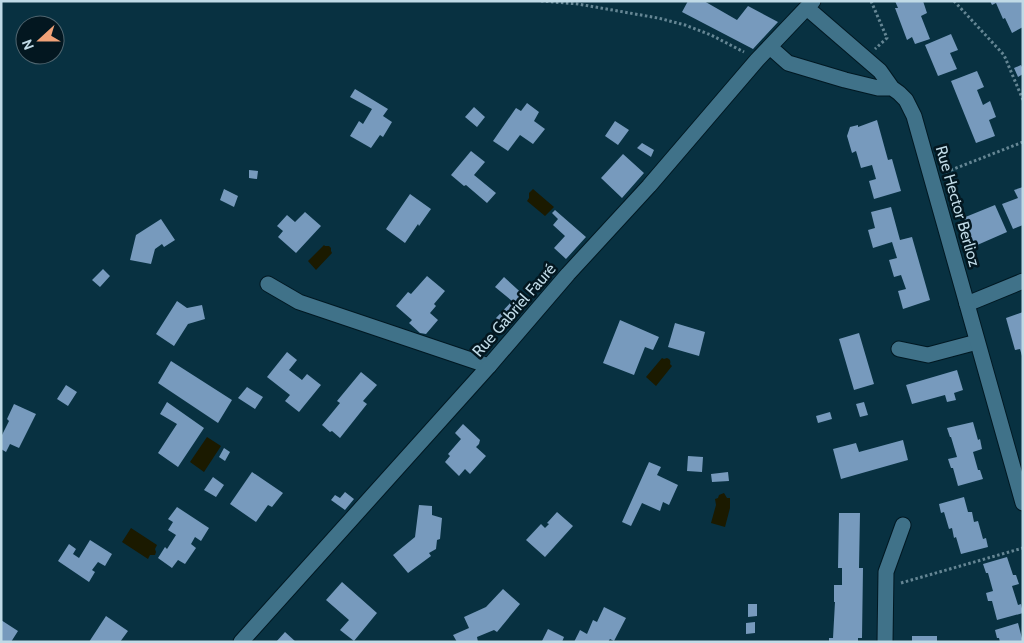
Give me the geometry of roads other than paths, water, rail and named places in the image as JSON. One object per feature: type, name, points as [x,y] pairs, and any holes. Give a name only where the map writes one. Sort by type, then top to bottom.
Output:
[{"type":"street","name":"Rue Gabriel Fauré","points":[[241,642],[489,366],[757,60],[810,4]]},
{"type":"street","name":"Rue Hector Berlioz","points":[[810,4],[880,71],[892,88],[906,100],[914,116],[1023,503]]},
{"type":"street","points":[[770,47],[788,63],[878,88],[892,88]]},
{"type":"street","points":[[967,304],[1023,281]]},
{"type":"street","points":[[268,284],[299,302],[489,366]]},
{"type":"street","points":[[899,349],[928,356],[977,342]]},
{"type":"street","points":[[885,642],[886,572],[903,525]]}]
